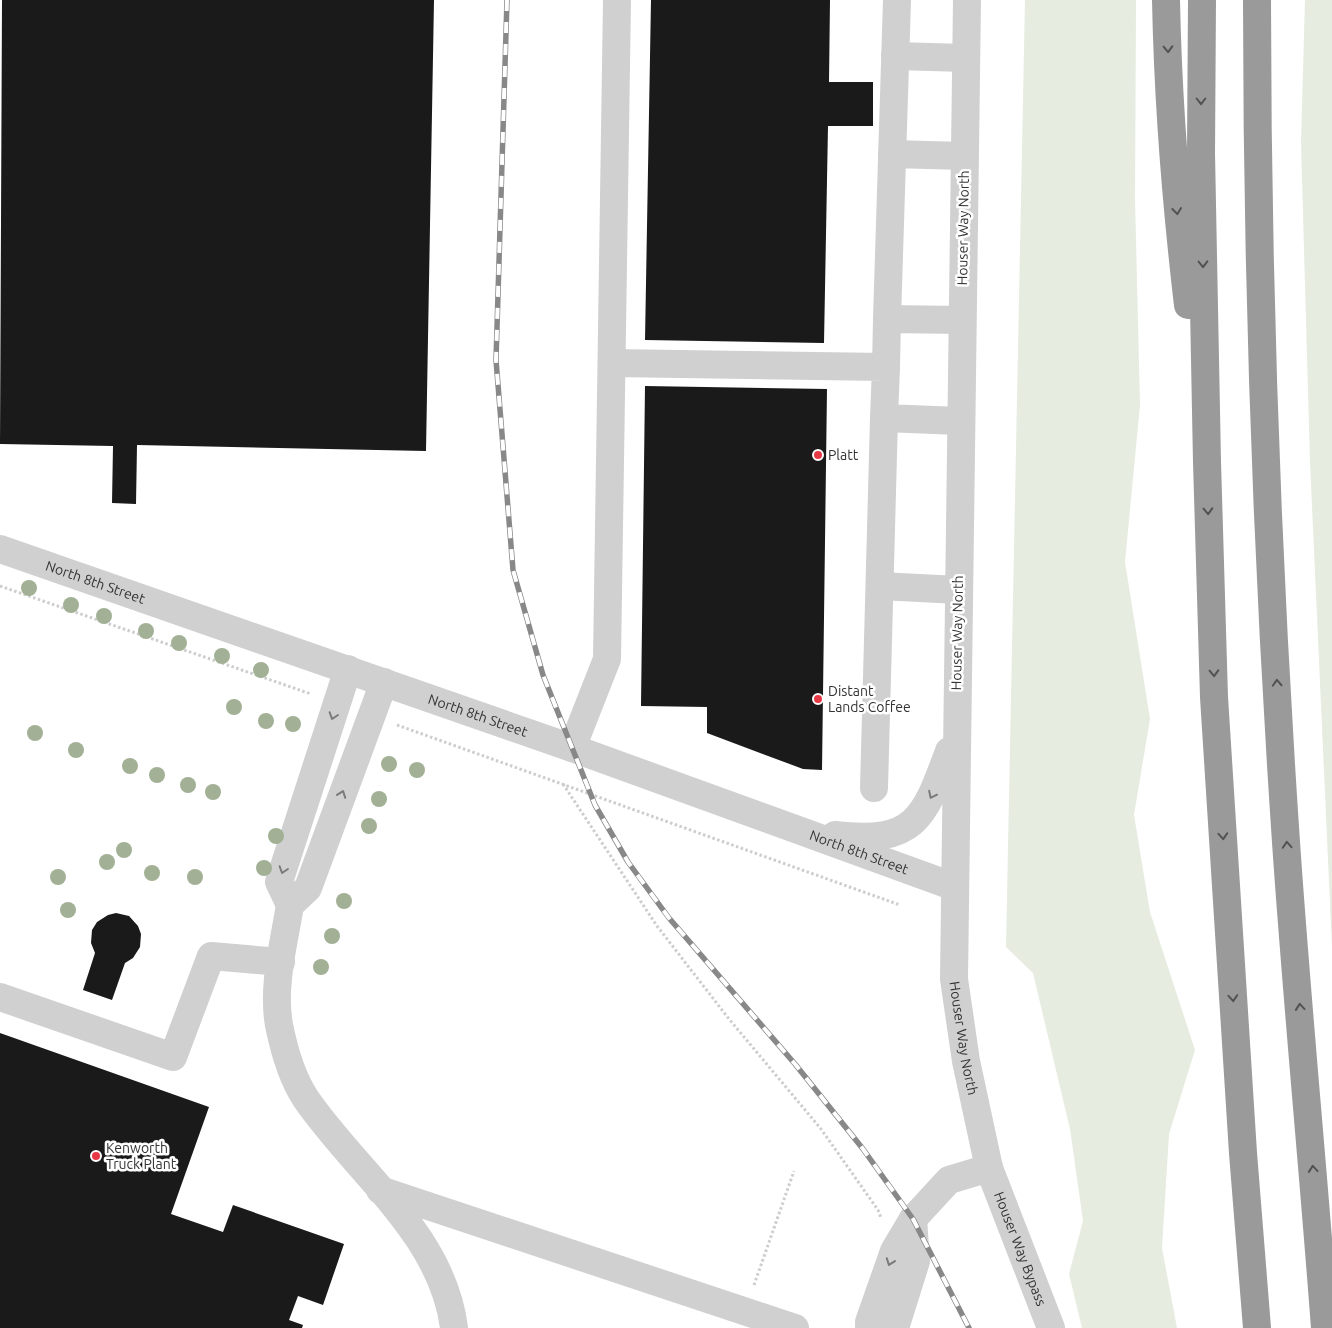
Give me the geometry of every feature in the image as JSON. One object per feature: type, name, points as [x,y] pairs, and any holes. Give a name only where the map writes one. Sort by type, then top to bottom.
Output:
[{"type":"highway","points":[[1166,0],[1169,106],[1175,195],[1207,462]]},
{"type":"highway","points":[[1202,0],[1201,153],[1214,697],[1243,1153],[1257,1328]]},
{"type":"highway","points":[[1257,0],[1259,280],[1265,467],[1286,842],[1325,1328]]},
{"type":"highway","points":[[1317,1218],[1332,1320]]},
{"type":"street","points":[[572,748],[607,659],[617,0]]},
{"type":"street","points":[[874,788],[897,0]]},
{"type":"street","name":"Houser Way North","points":[[967,0],[954,979],[966,1061],[989,1168]]},
{"type":"street","points":[[895,56],[966,58]]},
{"type":"street","points":[[892,154],[964,156]]},
{"type":"street","points":[[887,318],[962,320]]},
{"type":"street","points":[[612,363],[886,367]]},
{"type":"street","points":[[884,418],[960,421]]},
{"type":"street","name":"North 8th Street","points":[[0,548],[572,748],[955,887]]},
{"type":"street","points":[[880,586],[958,590]]},
{"type":"street","points":[[348,669],[279,882],[290,905],[277,994],[279,1024],[288,1062],[306,1098],[412,1229],[436,1268],[452,1312],[454,1328]]},
{"type":"street","points":[[290,905],[308,888],[384,682]]},
{"type":"street","points":[[800,831],[855,837],[886,836],[909,826],[922,814],[933,794],[956,733]]},
{"type":"street","points":[[0,997],[173,1057],[211,956],[281,962]]},
{"type":"street","points":[[868,1328],[894,1251],[913,1219],[949,1180],[989,1168]]},
{"type":"street","name":"Houser Way Bypass","points":[[989,1168],[1051,1328]]},
{"type":"street","points":[[380,1190],[794,1328]]},
{"type":"street","points":[[895,1328],[916,1262],[913,1219]]},
{"type":"path","points":[[0,586],[338,703]]},
{"type":"path","points":[[371,715],[900,905]]},
{"type":"path","points":[[563,784],[657,926],[729,1019],[820,1129],[878,1210],[883,1226]]},
{"type":"path","points":[[744,1312],[794,1170]]},
{"type":"shaded area","points":[[1025,0],[1136,0],[1135,199],[1140,405],[1125,562],[1150,719],[1134,815],[1150,912],[1195,1050],[1169,1134],[1162,1248],[1177,1328],[1082,1328],[1069,1274],[1083,1221],[1070,1129],[1033,973],[1006,947]]},
{"type":"shaded area","points":[[1305,0],[1332,0],[1332,948],[1310,462],[1301,142]]},
{"type":"building","points":[[2,0],[434,0],[426,451],[137,445],[136,504],[112,503],[113,446],[0,444]]},
{"type":"building","points":[[651,0],[830,0],[829,82],[873,82],[873,126],[828,126],[824,343],[645,340]]},
{"type":"building","points":[[645,386],[827,389],[822,770],[803,769],[707,733],[707,707],[641,706]]},
{"type":"building","points":[[116,913],[129,916],[138,926],[141,934],[140,947],[133,958],[125,963],[112,1000],[83,990],[95,953],[91,943],[92,930],[97,922],[108,915]]},
{"type":"building","name":"Kenworth Truck Plant","points":[[0,1033],[209,1107],[171,1214],[223,1232],[233,1205],[344,1244],[323,1305],[298,1296],[289,1320],[303,1325],[302,1328],[0,1328]]},
{"type":"railway","points":[[507,0],[496,360],[513,570],[543,675],[595,805],[628,862],[669,918],[795,1064],[863,1149],[913,1219],[969,1328]]},
{"type":"place","name":"Platt","points":[[818,455]]},
{"type":"place","name":"Distant Lands Coffee","points":[[818,699]]},
{"type":"place","name":"Kenworth Truck Plant","points":[[96,1156]]}]
